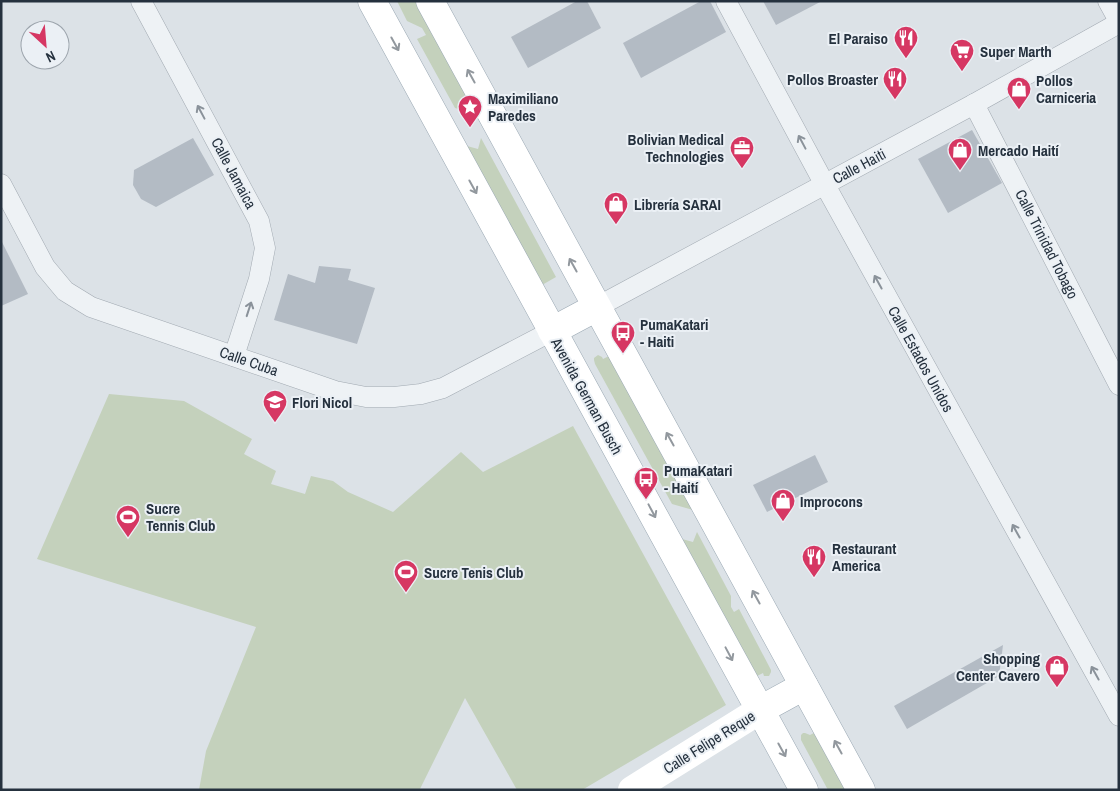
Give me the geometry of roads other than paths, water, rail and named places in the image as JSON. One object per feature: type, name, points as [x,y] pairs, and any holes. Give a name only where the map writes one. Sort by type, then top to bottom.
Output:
[{"type":"main road","name":"Avenida German Busch","points":[[372,1],[804,790]]},
{"type":"main road","points":[[430,1],[861,790]]},
{"type":"main road","points":[[552,331],[597,307]]},
{"type":"main road","name":"Calle Felipe Reque","points":[[632,790],[760,710],[804,686]]},
{"type":"street","name":"Calle Jamaica","points":[[141,1],[260,221],[266,248],[259,279],[234,356]]},
{"type":"street","name":"Calle Estados Unidos","points":[[726,1],[825,185],[1119,716]]},
{"type":"street","points":[[1108,1],[1119,22]]},
{"type":"street","name":"Calle Haiti","points":[[597,307],[974,104],[1119,22]]},
{"type":"street","name":"Calle Trinidad Tobago","points":[[974,104],[1119,385]]},
{"type":"street","name":"Calle Cuba","points":[[1,184],[45,267],[65,292],[91,306],[335,391],[366,396],[394,397],[421,394],[443,388],[552,331]]},
{"type":"place","name":"El Paraiso","points":[[906,59]]},
{"type":"place","name":"Super Marth","points":[[962,72]]},
{"type":"place","name":"Pollos Broaster","points":[[895,100]]},
{"type":"place","name":"Pollos Carniceria","points":[[1019,110]]},
{"type":"place","name":"Maximiliano Paredes","points":[[470,128]]},
{"type":"place","name":"Bolivian Medical Technologies","points":[[742,169]]},
{"type":"place","name":"Mercado Haití","points":[[960,171]]},
{"type":"place","name":"Librería SARAI","points":[[616,225]]},
{"type":"place","name":"PumaKatari - Haiti","points":[[623,354]]},
{"type":"place","name":"Flori Nicol","points":[[275,423]]},
{"type":"place","name":"PumaKatari - Haití","points":[[646,500]]},
{"type":"place","name":"Improcons","points":[[783,522]]},
{"type":"place","name":"Sucre Tennis Club","points":[[128,538]]},
{"type":"place","name":"Restaurant America","points":[[814,578]]},
{"type":"place","name":"Sucre Tenis Club","points":[[406,593]]},
{"type":"place","name":"Shopping Center Cavero","points":[[1057,688]]}]
